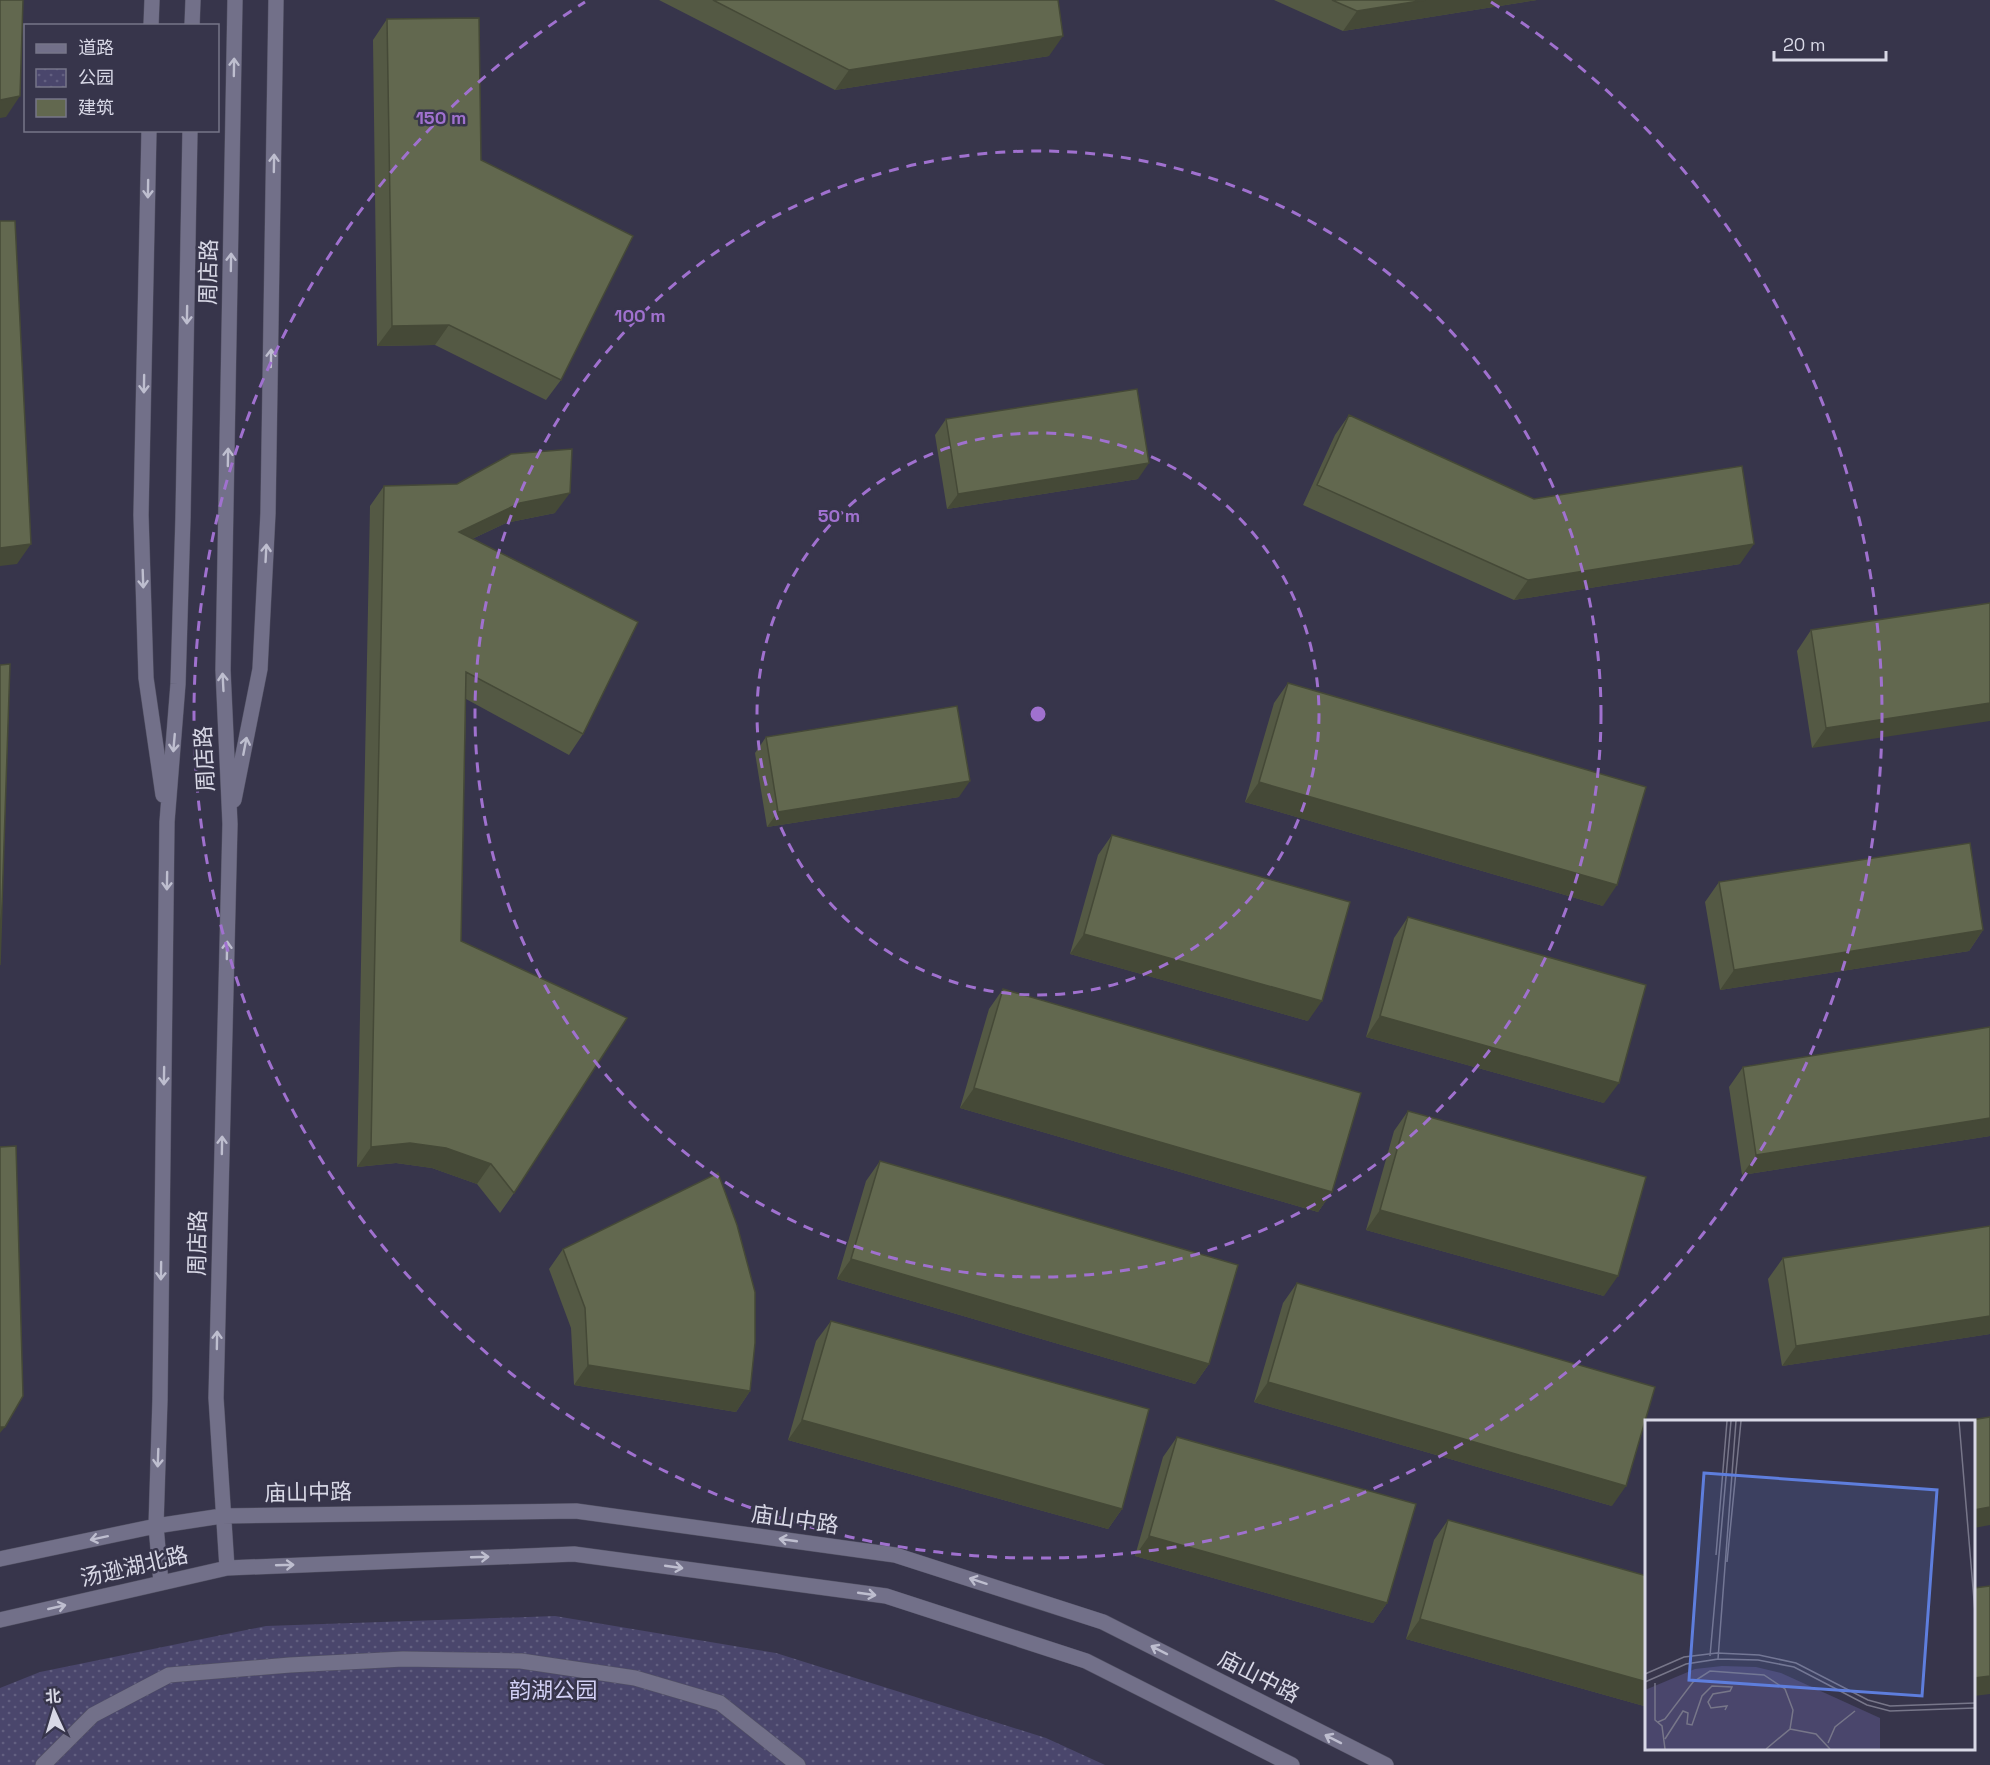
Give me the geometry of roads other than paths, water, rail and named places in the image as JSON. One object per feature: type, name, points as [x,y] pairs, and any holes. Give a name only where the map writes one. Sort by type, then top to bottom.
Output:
[{"type":"street","points":[[151,24],[152,0]]},
{"type":"street","points":[[192,0],[192,24]]},
{"type":"street","name":"周店路","points":[[222,1516],[216,1398],[230,824],[223,670],[235,0]]},
{"type":"street","points":[[230,824],[260,669],[268,513],[276,0]]},
{"type":"street","points":[[149,132],[141,515],[146,678],[167,822]]},
{"type":"street","name":"周店路","points":[[161,1583],[156,1527],[167,822],[178,684],[190,132]]},
{"type":"street","name":"庙山中路","points":[[156,1527],[222,1516],[576,1512],[895,1555],[1103,1622],[1386,1765]]},
{"type":"street","points":[[222,1516],[226,1568],[574,1554],[886,1596],[1086,1661],[1292,1765]]},
{"type":"street","name":"汤逊湖北路","points":[[0,1559],[156,1527]]},
{"type":"street","name":"汤逊湖北路","points":[[0,1620],[226,1568]]},
{"type":"street","points":[[43,1765],[93,1715],[168,1675],[403,1659],[521,1661],[635,1678],[720,1703],[798,1765]]},
{"type":"park label","name":"韵湖公园","points":[[553,1690]]}]
